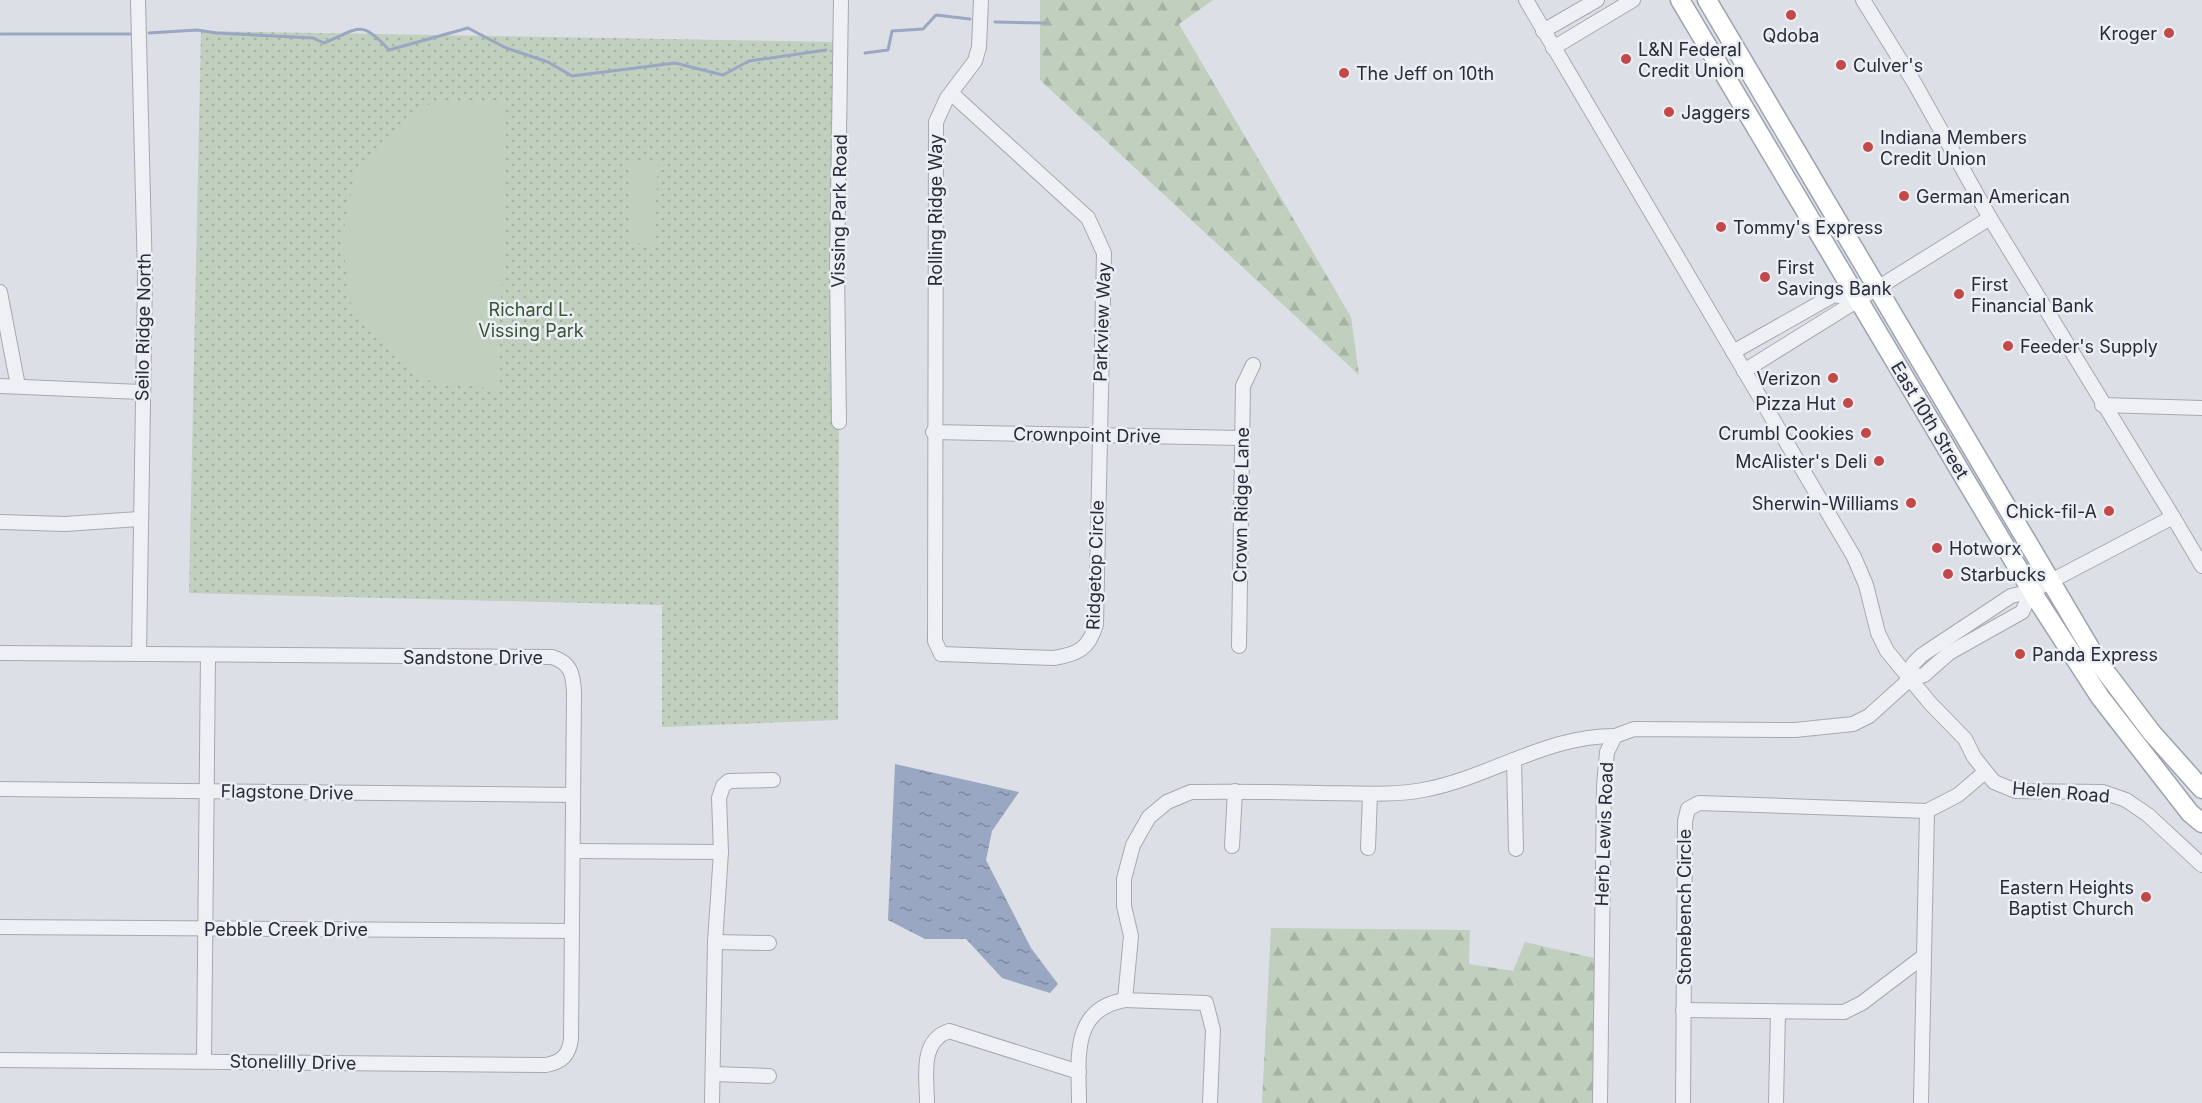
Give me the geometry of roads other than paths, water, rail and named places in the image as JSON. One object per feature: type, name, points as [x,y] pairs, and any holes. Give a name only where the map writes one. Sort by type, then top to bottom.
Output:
[{"type":"main road","name":"East 10th Street","points":[[1680,0],[2032,591],[2100,697],[2190,813],[2202,823]]},
{"type":"main road","name":"East 10th Street","points":[[1707,0],[2050,582],[2119,691],[2202,789]]},
{"type":"street","name":"Seilo Ridge North","points":[[138,0],[145,276],[141,392],[139,654]]},
{"type":"street","name":"Vissing Park Road","points":[[839,422],[837,269],[841,0]]},
{"type":"street","name":"Rolling Ridge Way","points":[[933,432],[936,122],[951,93],[975,61],[980,47],[981,0]]},
{"type":"street","name":"Helen Road","points":[[1526,0],[1854,557],[1866,585],[1878,633],[1887,651],[1965,739],[1985,772],[1994,782],[2016,791],[2103,792],[2126,800],[2148,815],[2202,866]]},
{"type":"street","points":[[1543,31],[1597,0]]},
{"type":"street","points":[[1553,48],[1633,0]]},
{"type":"street","points":[[1863,0],[1915,84],[1990,218],[2102,405],[2202,566]]},
{"type":"street","name":"Parkview Way","points":[[951,93],[1088,218],[1104,253],[1098,435]]},
{"type":"street","points":[[1744,371],[1990,218]]},
{"type":"street","points":[[0,292],[18,386]]},
{"type":"street","points":[[1733,352],[1834,295],[1858,300]]},
{"type":"street","name":"Crown Ridge Lane","points":[[1239,646],[1243,386],[1252,365]]},
{"type":"street","points":[[0,386],[141,392]]},
{"type":"street","points":[[2102,405],[2202,408]]},
{"type":"street","name":"Ridgetop Circle","points":[[933,432],[934,641],[940,654],[1054,658],[1071,655],[1081,650],[1092,639],[1096,624],[1098,435]]},
{"type":"street","name":"Crownpoint Drive","points":[[933,432],[1241,438]]},
{"type":"street","points":[[2032,591],[2173,517]]},
{"type":"street","points":[[0,522],[65,524],[140,519]]},
{"type":"street","name":"Herb Lewis Road","points":[[1600,1103],[1604,786],[1607,752],[1615,736],[1634,729],[1795,730],[1853,724],[1869,716],[1910,679],[1924,675],[1949,653],[2022,612],[2032,591]]},
{"type":"street","name":"Sandstone Drive","points":[[0,653],[552,657],[561,660],[568,665],[573,676],[571,1039]]},
{"type":"street","points":[[204,1061],[208,655]]},
{"type":"street","points":[[1125,1000],[1131,936],[1124,906],[1124,879],[1133,845],[1149,817],[1167,802],[1191,792],[1370,794],[1423,790],[1514,760],[1557,742],[1586,736],[1615,736]]},
{"type":"street","points":[[1514,760],[1516,849]]},
{"type":"street","name":"Stonebench Circle","points":[[1683,1103],[1685,821],[1688,809],[1699,803],[1927,811],[1958,795],[1985,772]]},
{"type":"street","points":[[712,1103],[715,942],[721,852],[719,798],[723,786],[729,781],[773,780]]},
{"type":"street","name":"Flagstone Drive","points":[[0,789],[573,795]]},
{"type":"street","points":[[1232,846],[1234,791]]},
{"type":"street","points":[[1368,849],[1370,794]]},
{"type":"street","points":[[1921,1103],[1927,811]]},
{"type":"street","points":[[573,851],[721,852]]},
{"type":"street","name":"Pebble Creek Drive","points":[[0,927],[572,931]]},
{"type":"street","points":[[715,942],[769,943]]},
{"type":"street","points":[[1683,1010],[1844,1012],[1862,1002],[1924,956]]},
{"type":"street","points":[[1078,1103],[1083,1029],[1100,1008],[1125,1000],[1206,1003],[1213,1030],[1210,1103]]},
{"type":"street","points":[[1776,1103],[1778,1012]]},
{"type":"street","points":[[927,1103],[927,1053],[935,1039],[949,1031],[1079,1072]]},
{"type":"street","name":"Stonelilly Drive","points":[[0,1060],[546,1065],[558,1062],[565,1056],[571,1039]]},
{"type":"street","points":[[713,1074],[769,1076]]},
{"type":"water","points":[[895,764],[1019,792],[992,831],[986,860],[1031,948],[1058,984],[1050,993],[1002,978],[966,939],[925,939],[888,920]]},
{"type":"waterway","points":[[865,53],[888,50],[892,31],[923,29],[936,15],[970,19]]},
{"type":"waterway","points":[[995,22],[1045,23]]},
{"type":"waterway","points":[[149,33],[197,30],[313,38],[324,43],[360,29],[372,34],[389,50],[468,28],[506,48],[548,62],[572,76],[675,63],[723,75],[749,61],[826,50]]},
{"type":"waterway","points":[[1,34],[130,34]]},
{"type":"place","name":"Qdoba","points":[[1791,15]]},
{"type":"place","name":"Kroger","points":[[2169,33]]},
{"type":"place","name":"L&N Federal Credit Union","points":[[1626,59]]},
{"type":"place","name":"Culver's","points":[[1841,65]]},
{"type":"place","name":"The Jeff on 10th","points":[[1344,73]]},
{"type":"place","name":"Jaggers","points":[[1669,112]]},
{"type":"place","name":"Indiana Members Credit Union","points":[[1868,147]]},
{"type":"place","name":"German American","points":[[1904,196]]},
{"type":"place","name":"Tommy's Express","points":[[1721,227]]},
{"type":"place","name":"First Savings Bank","points":[[1765,277]]},
{"type":"place","name":"First Financial Bank","points":[[1959,294]]},
{"type":"place","name":"Feeder's Supply","points":[[2008,346]]},
{"type":"place","name":"Verizon","points":[[1833,378]]},
{"type":"place","name":"Pizza Hut","points":[[1848,403]]},
{"type":"place","name":"Crumbl Cookies","points":[[1866,433]]},
{"type":"place","name":"McAlister's Deli","points":[[1879,461]]},
{"type":"place","name":"Sherwin-Williams","points":[[1911,503]]},
{"type":"place","name":"Chick-fil-A","points":[[2109,511]]},
{"type":"place","name":"Hotworx","points":[[1937,548]]},
{"type":"place","name":"Starbucks","points":[[1948,574]]},
{"type":"place","name":"Panda Express","points":[[2020,654]]},
{"type":"place","name":"Eastern Heights Baptist Church","points":[[2146,897]]},
{"type":"park label","name":"Richard L. Vissing Park","points":[[531,319]]}]
